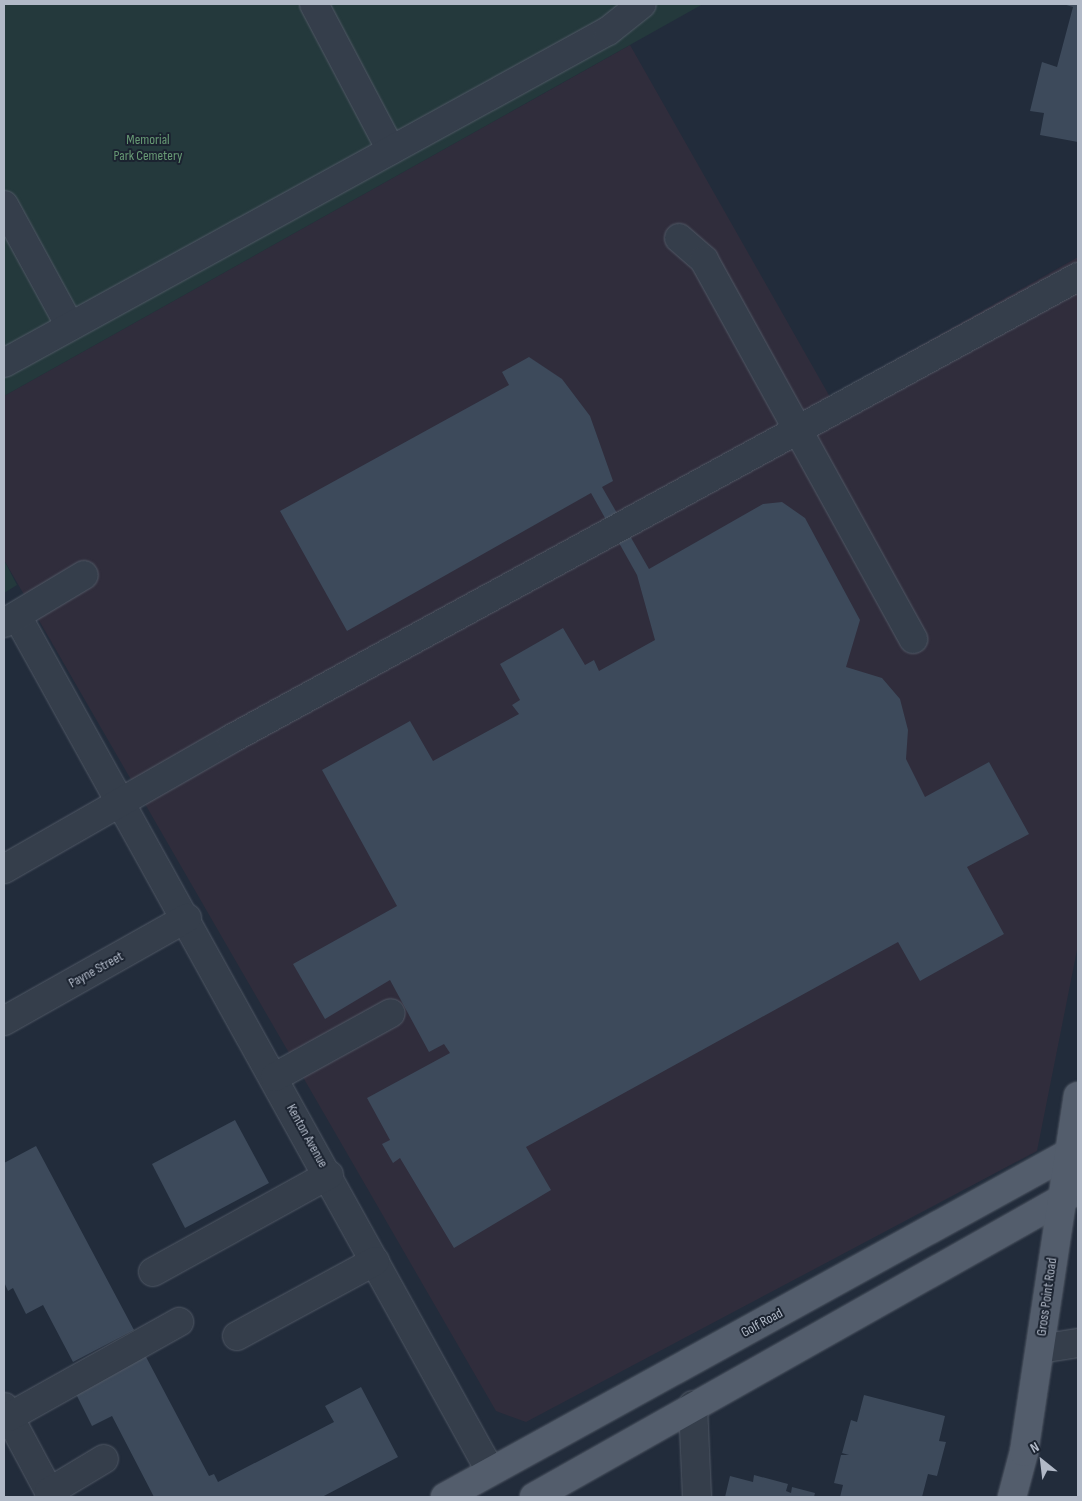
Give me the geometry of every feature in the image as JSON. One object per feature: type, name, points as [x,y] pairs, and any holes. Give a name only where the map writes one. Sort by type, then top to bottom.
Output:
[{"type":"main road","name":"Gross Point Road","points":[[1012,1497],[1069,1195],[1078,1096]]},
{"type":"main road","name":"Golf Road","points":[[445,1497],[1073,1151]]},
{"type":"main road","points":[[534,1497],[693,1405],[1069,1195]]},
{"type":"street","points":[[314,4],[391,150]]},
{"type":"street","points":[[4,363],[608,31],[636,6]]},
{"type":"street","points":[[4,205],[70,326]]},
{"type":"street","points":[[679,238],[704,260],[796,430],[913,639]]},
{"type":"street","points":[[4,869],[123,800],[1078,277]]},
{"type":"street","points":[[10,620],[84,576]]},
{"type":"street","name":"Kenton Avenue","points":[[10,620],[123,800],[491,1472]]},
{"type":"street","name":"Payne Street","points":[[4,1022],[188,918]]},
{"type":"street","points":[[275,1077],[391,1013]]},
{"type":"street","points":[[153,1272],[329,1175]]},
{"type":"street","points":[[237,1336],[376,1261]]},
{"type":"street","points":[[104,1459],[51,1494],[6,1412],[179,1322]]},
{"type":"street","points":[[1040,1349],[1078,1343]]},
{"type":"street","points":[[693,1405],[698,1497]]},
{"type":"shaded area","points":[[630,45],[830,397],[1078,257],[1078,945],[1037,1151],[526,1422],[496,1411],[4,560],[4,396]]},
{"type":"green space","name":"Memorial Park Cemetery","points":[[4,4],[703,4],[4,396]]},
{"type":"green space","points":[[4,560],[17,585],[4,593]]},
{"type":"building","points":[[1063,4],[1078,4],[1078,142],[1040,135],[1044,113],[1030,111],[1042,62],[1057,67],[1073,7]]},
{"type":"building","points":[[529,357],[562,379],[590,416],[613,481],[602,487],[649,569],[763,504],[782,502],[805,518],[860,620],[846,667],[882,678],[900,699],[908,730],[906,759],[925,797],[989,762],[1029,834],[967,867],[1004,934],[920,981],[898,942],[526,1147],[551,1190],[454,1248],[400,1158],[393,1163],[382,1144],[390,1140],[367,1098],[450,1053],[444,1044],[429,1052],[390,980],[325,1019],[293,964],[397,906],[322,770],[410,721],[433,761],[519,714],[512,705],[520,700],[500,664],[563,628],[585,665],[594,660],[599,671],[655,640],[637,575],[591,493],[347,631],[280,511],[509,385],[502,372]]},
{"type":"building","points":[[235,1120],[269,1183],[185,1228],[152,1164]]},
{"type":"building","points":[[36,1146],[134,1330],[73,1362],[43,1305],[26,1314],[13,1288],[8,1291],[4,1282],[4,1163]]},
{"type":"building","points":[[145,1355],[209,1476],[214,1474],[218,1482],[334,1422],[325,1406],[361,1387],[398,1457],[322,1497],[154,1497],[112,1416],[92,1426],[75,1392]]},
{"type":"building","points":[[864,1395],[945,1416],[939,1441],[946,1442],[937,1476],[928,1474],[922,1497],[840,1497],[843,1485],[834,1483],[841,1455],[849,1455],[842,1453],[851,1420],[857,1422]]},
{"type":"building","points":[[754,1475],[788,1484],[786,1491],[791,1493],[792,1487],[815,1493],[814,1497],[725,1497],[730,1476],[753,1482]]}]
